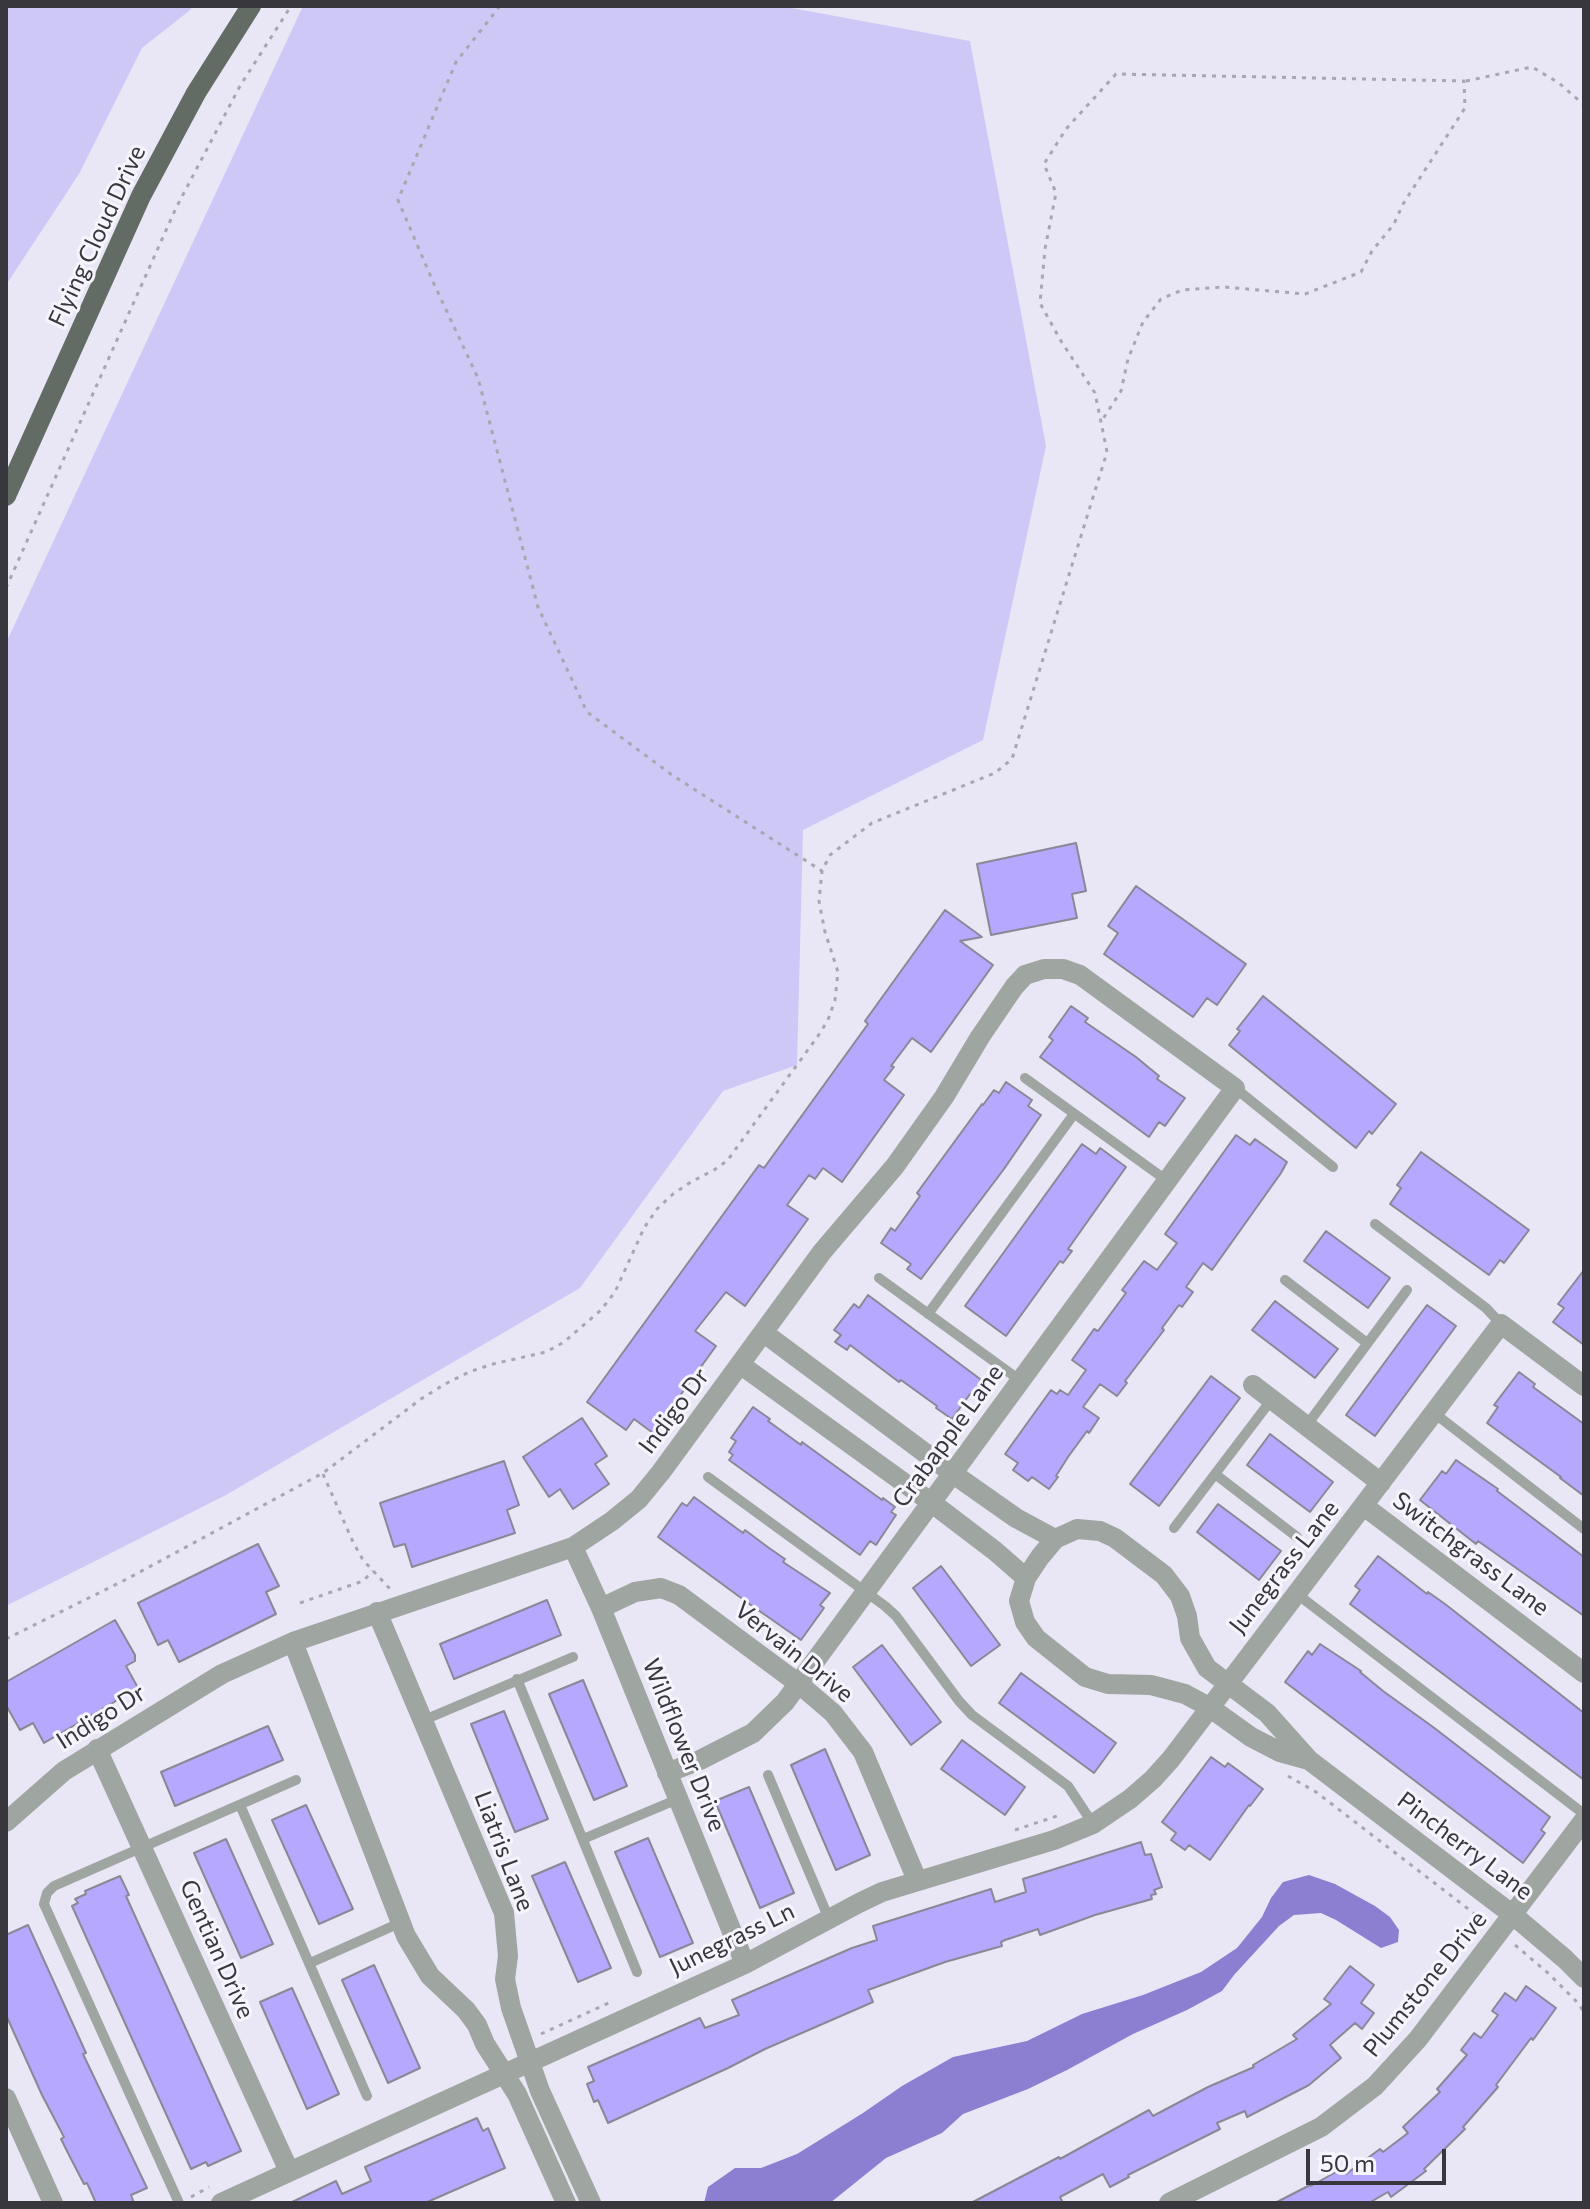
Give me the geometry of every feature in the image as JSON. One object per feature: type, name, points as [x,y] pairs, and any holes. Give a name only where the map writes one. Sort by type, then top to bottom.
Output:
[{"type":"main road","name":"Flying Cloud Drive","points":[[6,496],[141,196],[196,93],[251,6]]},
{"type":"street","name":"Indigo Dr","points":[[6,1822],[64,1771],[222,1674],[293,1642],[573,1547],[639,1499],[822,1252],[895,1166],[1025,975],[1044,969],[1063,969],[1080,975],[1235,1088]]},
{"type":"street","name":"Crabapple Lane","points":[[667,1773],[753,1733],[799,1684],[1235,1088]]},
{"type":"street","points":[[1501,1324],[1584,1386]]},
{"type":"street","name":"Junegrass Lane","points":[[1228,1683],[1501,1324]]},
{"type":"street","points":[[741,1365],[932,1503],[1026,1578],[1055,1539],[1016,1518],[952,1473],[764,1333]]},
{"type":"street","points":[[1253,1385],[1381,1483]]},
{"type":"street","name":"Switchgrass Lane","points":[[1364,1506],[1584,1673]]},
{"type":"street","name":"Pincherry Lane","points":[[1055,1539],[1077,1529],[1100,1531],[1115,1538],[1164,1575],[1180,1596],[1190,1638],[1207,1668],[1267,1713],[1309,1760],[1513,1915],[1584,1978]]},
{"type":"street","name":"Wildflower Drive","points":[[573,1547],[601,1608],[745,1964]]},
{"type":"street","name":"Pincherry Lane","points":[[1026,1578],[1019,1601],[1025,1622],[1036,1638],[1085,1677],[1108,1684],[1151,1685],[1185,1694],[1251,1737],[1280,1752],[1309,1760]]},
{"type":"street","name":"Vervain Drive","points":[[601,1608],[635,1592],[661,1588],[679,1595],[833,1713],[863,1752],[917,1880]]},
{"type":"street","name":"Liatris Lane","points":[[377,1612],[504,1913],[508,1956],[505,1979],[511,2008],[540,2091],[591,2203]]},
{"type":"street","points":[[293,1642],[406,1936],[430,1976],[466,2010],[517,2094],[566,2203]]},
{"type":"street","name":"Junegrass Ln","points":[[216,2194],[289,2171],[504,2074],[528,2054],[745,1964],[871,1897],[917,1880],[1054,1840],[1088,1815],[1130,1799],[1153,1779],[1228,1683]]},
{"type":"street","name":"Gentian Drive","points":[[97,1749],[289,2171]]},
{"type":"street","name":"Plumstone Drive","points":[[1169,2203],[1321,2127],[1375,2086],[1408,2051],[1584,1820]]},
{"type":"street","points":[[6,2098],[53,2203]]},
{"type":"lane","points":[[1025,1078],[1166,1180]]},
{"type":"lane","points":[[1235,1088],[1333,1167]]},
{"type":"lane","points":[[928,1314],[1074,1114]]},
{"type":"lane","points":[[1375,1224],[1486,1308],[1501,1324]]},
{"type":"lane","points":[[879,1278],[1021,1381]]},
{"type":"lane","points":[[1285,1280],[1367,1343]]},
{"type":"lane","points":[[1307,1425],[1407,1290]]},
{"type":"lane","points":[[1174,1528],[1272,1398]]},
{"type":"lane","points":[[1434,1413],[1584,1529]]},
{"type":"lane","name":"Junegrass Lane","points":[[1215,1474],[1297,1537]]},
{"type":"lane","points":[[708,1477],[896,1616],[972,1715],[1068,1786],[1088,1815]]},
{"type":"lane","points":[[1297,1594],[1584,1814]]},
{"type":"lane","points":[[424,1720],[573,1657]]},
{"type":"lane","points":[[517,1679],[637,1972]]},
{"type":"lane","points":[[768,1775],[829,1919]]},
{"type":"lane","points":[[179,2203],[44,1904],[47,1893],[54,1886],[142,1846],[296,1780]]},
{"type":"lane","points":[[583,1839],[678,1799]]},
{"type":"lane","points":[[240,1805],[367,2096]]},
{"type":"lane","points":[[310,1963],[402,1922]]},
{"type":"path","points":[[6,588],[176,208],[240,86],[291,6]]},
{"type":"path","points":[[500,6],[456,62],[398,200],[478,378],[538,607],[587,712],[672,775],[822,871]]},
{"type":"path","points":[[6,1639],[125,1580],[323,1473],[445,1384],[493,1364],[546,1352],[564,1342],[582,1328],[615,1292],[644,1228],[657,1209],[673,1194],[727,1161],[828,1020],[835,1000],[838,972],[819,901],[822,871],[830,855],[872,823],[995,773],[1012,759],[1107,452],[1095,393],[1040,303],[1045,249],[1056,193],[1044,164],[1066,129],[1116,74],[1464,81],[1532,67],[1559,83],[1584,105]]},
{"type":"path","points":[[1101,422],[1121,391],[1128,359],[1143,322],[1161,299],[1182,290],[1224,287],[1305,294],[1361,272],[1465,108],[1464,81]]},
{"type":"path","points":[[300,1603],[363,1581],[373,1571]]},
{"type":"path","points":[[1288,1776],[1316,1792],[1500,1933],[1548,1973],[1584,2012]]},
{"type":"path","points":[[1007,1832],[1088,1815]]},
{"type":"path","points":[[528,2054],[541,2033],[614,2001]]},
{"type":"path","points":[[190,2198],[216,2194]]},
{"type":"shaded area","points":[[6,6],[193,6],[142,48],[79,174],[6,285]]},
{"type":"shaded area","points":[[303,6],[781,6],[970,41],[1046,446],[983,740],[803,830],[797,1065],[723,1091],[580,1288],[226,1495],[6,1606],[6,643]]},
{"type":"shaded area","points":[[1309,1875],[1335,1884],[1390,1917],[1399,1930],[1398,1942],[1381,1948],[1321,1913],[1294,1915],[1279,1926],[1222,1991],[1028,2089],[963,2114],[942,2133],[886,2158],[830,2203],[704,2203],[708,2187],[735,2168],[761,2168],[797,2154],[953,2057],[1027,2041],[1082,2014],[1201,1972],[1237,1948],[1262,1917],[1283,1882]]},
{"type":"building","points":[[1076,843],[1086,891],[1072,894],[1077,918],[991,935],[977,864]]},
{"type":"building","points":[[1136,886],[1246,964],[1217,1005],[1207,998],[1193,1017],[1104,954],[1118,933],[1108,926]]},
{"type":"building","points":[[945,910],[982,937],[960,941],[993,965],[931,1052],[912,1038],[891,1066],[894,1067],[884,1080],[904,1095],[842,1182],[823,1168],[815,1179],[809,1175],[787,1205],[808,1219],[745,1306],[726,1292],[695,1331],[716,1346],[653,1433],[634,1419],[626,1430],[587,1402],[759,1165],[764,1168],[868,1024],[865,1021]]},
{"type":"building","points":[[1263,996],[1396,1104],[1372,1134],[1369,1131],[1356,1148],[1229,1045],[1240,1031],[1237,1029]]},
{"type":"building","points":[[1071,1006],[1088,1018],[1085,1022],[1136,1057],[1159,1076],[1157,1079],[1185,1098],[1165,1126],[1159,1122],[1149,1137],[1040,1057],[1053,1040],[1049,1037]]},
{"type":"building","points":[[1006,1082],[1032,1100],[1028,1106],[1041,1115],[921,1279],[907,1269],[911,1264],[881,1243],[891,1228],[895,1231],[920,1196],[917,1193],[982,1104],[994,1090],[999,1093]]},
{"type":"building","points":[[1236,1135],[1250,1145],[1255,1139],[1287,1162],[1281,1173],[1212,1270],[1203,1263],[1186,1287],[1193,1292],[1162,1328],[1164,1330],[1117,1396],[1100,1384],[1083,1407],[1099,1418],[1068,1457],[1049,1489],[1032,1477],[1028,1481],[1013,1470],[1018,1463],[1005,1454],[1051,1390],[1057,1394],[1060,1390],[1068,1395],[1086,1370],[1072,1360],[1126,1293],[1122,1290],[1144,1261],[1157,1270],[1177,1243],[1165,1234]]},
{"type":"building","points":[[1082,1144],[1096,1154],[1100,1148],[1126,1167],[1068,1249],[1072,1251],[1063,1263],[1060,1261],[1006,1336],[965,1306]]},
{"type":"building","points":[[1421,1152],[1529,1230],[1504,1263],[1500,1260],[1489,1275],[1390,1204],[1401,1188],[1397,1185]]},
{"type":"building","points":[[1326,1231],[1390,1278],[1368,1308],[1304,1261]]},
{"type":"building","points":[[1584,1270],[1584,1345],[1553,1322],[1564,1308],[1558,1304]]},
{"type":"building","points":[[868,1295],[984,1382],[974,1396],[970,1394],[952,1419],[850,1345],[847,1350],[835,1342],[841,1335],[834,1330],[854,1304],[859,1308]]},
{"type":"building","points":[[1275,1301],[1338,1349],[1315,1378],[1252,1330]]},
{"type":"building","points":[[1427,1305],[1456,1326],[1375,1436],[1346,1415]]},
{"type":"building","points":[[1519,1372],[1535,1384],[1533,1387],[1584,1424],[1584,1496],[1487,1423],[1498,1407],[1494,1405]]},
{"type":"building","points":[[1211,1376],[1240,1398],[1159,1506],[1130,1484]]},
{"type":"building","points":[[753,1407],[801,1445],[802,1442],[895,1507],[891,1512],[896,1515],[876,1545],[870,1541],[860,1555],[729,1460],[733,1455],[729,1452],[736,1441],[731,1438]]},
{"type":"building","points":[[582,1418],[607,1456],[595,1464],[609,1484],[573,1509],[560,1489],[549,1497],[523,1457]]},
{"type":"building","points":[[1270,1434],[1333,1482],[1310,1512],[1247,1465]]},
{"type":"building","points":[[1456,1460],[1584,1557],[1584,1616],[1478,1541],[1476,1544],[1420,1500],[1442,1471],[1446,1474]]},
{"type":"building","points":[[504,1461],[519,1505],[507,1510],[515,1533],[412,1567],[405,1544],[394,1547],[380,1503]]},
{"type":"building","points":[[694,1497],[743,1533],[745,1530],[785,1559],[783,1562],[830,1593],[820,1605],[824,1608],[801,1640],[658,1537],[682,1503],[687,1506]]},
{"type":"building","points":[[1218,1504],[1281,1551],[1259,1580],[1197,1532]]},
{"type":"building","points":[[258,1544],[279,1586],[266,1592],[276,1614],[179,1662],[168,1640],[158,1645],[138,1603]]},
{"type":"building","points":[[1378,1556],[1445,1604],[1584,1713],[1584,1780],[1350,1604],[1360,1590],[1355,1586]]},
{"type":"building","points":[[941,1566],[1000,1645],[971,1666],[913,1588]]},
{"type":"building","points":[[547,1600],[561,1635],[454,1679],[440,1644]]},
{"type":"building","points":[[115,1620],[135,1655],[135,1661],[126,1666],[138,1688],[44,1743],[33,1723],[20,1730],[6,1705],[6,1682]]},
{"type":"building","points":[[1320,1644],[1361,1671],[1550,1817],[1541,1830],[1545,1833],[1523,1863],[1285,1682],[1308,1651],[1312,1655]]},
{"type":"building","points":[[882,1645],[941,1722],[911,1745],[853,1667]]},
{"type":"building","points":[[1021,1673],[1116,1743],[1094,1773],[999,1703]]},
{"type":"building","points":[[583,1680],[627,1786],[594,1800],[549,1694]]},
{"type":"building","points":[[504,1711],[548,1819],[515,1832],[471,1724]]},
{"type":"building","points":[[268,1726],[283,1760],[175,1806],[161,1772]]},
{"type":"building","points":[[962,1740],[1025,1787],[1005,1815],[941,1769]]},
{"type":"building","points":[[825,1749],[870,1855],[836,1870],[791,1765]]},
{"type":"building","points":[[1211,1757],[1225,1767],[1228,1763],[1263,1789],[1210,1860],[1189,1845],[1185,1850],[1171,1840],[1176,1833],[1162,1822]]},
{"type":"building","points":[[749,1787],[794,1893],[760,1908],[715,1801]]},
{"type":"building","points":[[306,1805],[353,1909],[319,1924],[272,1820]]},
{"type":"building","points":[[648,1838],[693,1943],[660,1957],[615,1852]]},
{"type":"building","points":[[226,1839],[273,1944],[241,1958],[194,1853]]},
{"type":"building","points":[[1141,1842],[1145,1855],[1151,1854],[1162,1887],[1154,1890],[1156,1894],[1151,1895],[1152,1899],[1040,1935],[1038,1929],[1005,1940],[1001,1942],[1002,1946],[945,1962],[868,1990],[873,2002],[608,2123],[598,2100],[594,2102],[587,2084],[594,2081],[588,2067],[700,2018],[705,2028],[739,2015],[732,2000],[877,1940],[873,1926],[991,1889],[995,1902],[1026,1892],[1023,1879]]},
{"type":"building","points":[[565,1862],[611,1968],[578,1982],[532,1876]]},
{"type":"building","points":[[120,1876],[129,1895],[126,1896],[241,2151],[208,2166],[206,2162],[191,2169],[72,1906],[78,1903],[75,1899],[86,1894],[85,1891]]},
{"type":"building","points":[[28,1925],[86,2053],[83,2054],[147,2188],[131,2195],[134,2203],[96,2203],[61,2139],[64,2137],[6,2015],[6,1935]]},
{"type":"building","points":[[374,1965],[420,2068],[388,2083],[342,1980]]},
{"type":"building","points":[[1350,1966],[1374,1985],[1361,2003],[1374,2013],[1362,2029],[1355,2023],[1330,2045],[1341,2058],[1309,2085],[1247,2117],[1245,2111],[1217,2123],[1220,2129],[1110,2187],[1103,2174],[1060,2197],[1063,2203],[971,2203],[1149,2110],[1153,2116],[1254,2067],[1297,2039],[1293,2035],[1331,2004],[1324,1999]]},
{"type":"building","points":[[1526,1986],[1556,2008],[1496,2085],[1498,2087],[1463,2127],[1465,2129],[1424,2169],[1426,2171],[1391,2197],[1388,2192],[1369,2203],[1275,2203],[1343,2168],[1346,2174],[1408,2133],[1403,2127],[1440,2092],[1437,2089],[1467,2055],[1461,2050],[1474,2033],[1481,2038],[1498,2015],[1492,2011],[1505,1993],[1516,2001]]},
{"type":"building","points":[[292,1988],[339,2094],[307,2109],[260,2002]]},
{"type":"building","points":[[477,2118],[483,2131],[488,2128],[505,2168],[425,2203],[290,2203],[336,2181],[342,2194],[371,2181],[365,2167]]}]
